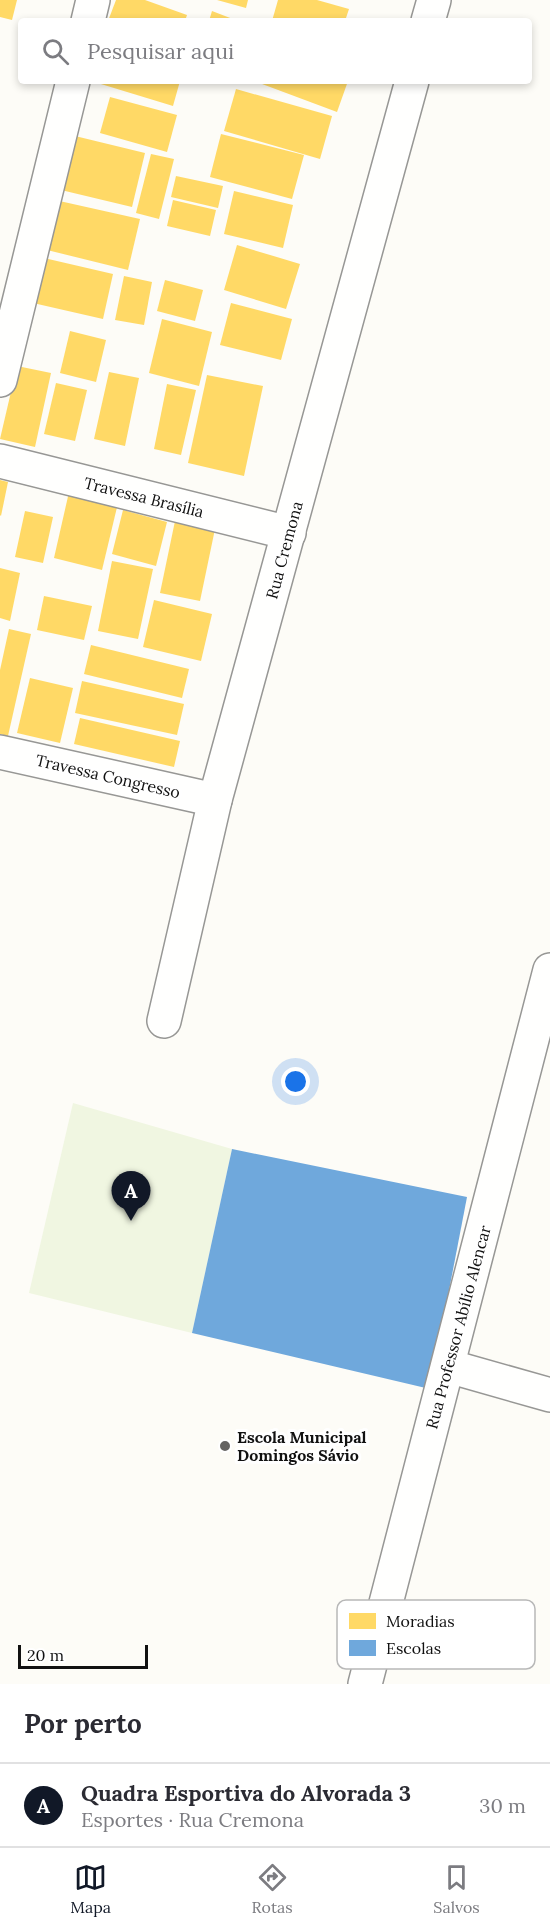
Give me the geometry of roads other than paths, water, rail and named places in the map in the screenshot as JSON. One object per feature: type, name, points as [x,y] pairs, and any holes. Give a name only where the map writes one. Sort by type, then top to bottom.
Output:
[{"type":"street","points":[[89,18],[93,0]]},
{"type":"street","points":[[429,18],[434,0]]},
{"type":"street","points":[[0,380],[72,84]]},
{"type":"street","name":"Rua Cremona","points":[[164,1021],[215,800],[411,84]]},
{"type":"street","name":"Travessa Brasília","points":[[0,461],[289,533]]},
{"type":"street","name":"Travessa Congresso","points":[[0,752],[215,800]]},
{"type":"street","name":"Rua Professor Abílio Alencar","points":[[387,1600],[550,970]]},
{"type":"street","points":[[448,1366],[550,1395]]},
{"type":"street","name":"Rua Professor Abílio Alencar","points":[[365,1684],[369,1669]]},
{"type":"place","name":"Quadra Esportiva do Alvorada 3","points":[[131,1221]]},
{"type":"place","name":"Escola Municipal Domingos Sávio","points":[[225,1446]]}]
